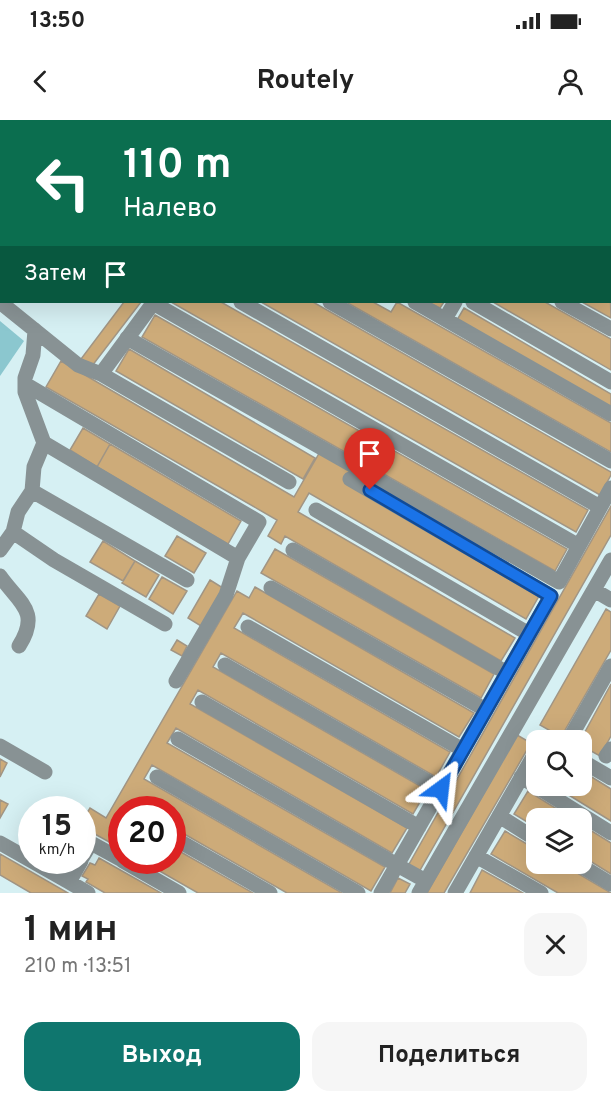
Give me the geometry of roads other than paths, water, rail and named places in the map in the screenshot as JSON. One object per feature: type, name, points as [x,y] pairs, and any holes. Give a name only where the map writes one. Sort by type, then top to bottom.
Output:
[{"type":"lane","points":[[1,303],[78,365],[101,374],[289,482]]},
{"type":"lane","points":[[101,374],[153,303]]},
{"type":"lane","points":[[156,303],[579,546]]},
{"type":"lane","points":[[244,303],[600,507]]},
{"type":"lane","points":[[332,303],[611,461]]},
{"type":"lane","points":[[417,303],[611,414]]},
{"type":"lane","points":[[445,319],[454,303]]},
{"type":"lane","points":[[475,303],[611,382]]},
{"type":"lane","points":[[564,303],[611,329]]},
{"type":"lane","points":[[35,330],[33,355],[25,384],[31,413],[44,444],[238,558]]},
{"type":"lane","points":[[127,338],[559,582],[611,488]]},
{"type":"lane","points":[[25,384],[259,522],[238,558],[226,595],[176,681]]},
{"type":"lane","points":[[0,550],[13,532],[18,512],[32,491],[34,466],[44,444]]},
{"type":"lane","points":[[350,479],[551,596],[381,893]]},
{"type":"lane","points":[[32,491],[187,580]]},
{"type":"lane","points":[[316,510],[529,634]]},
{"type":"lane","points":[[13,532],[54,560],[165,624]]},
{"type":"lane","points":[[293,550],[507,673]]},
{"type":"lane","points":[[178,739],[397,865],[423,887],[611,560]]},
{"type":"lane","points":[[0,576],[24,603],[29,619],[26,634],[19,646]]},
{"type":"lane","points":[[271,588],[486,710]]},
{"type":"lane","points":[[594,590],[611,600]]},
{"type":"lane","points":[[248,627],[463,750]]},
{"type":"lane","points":[[225,665],[441,789]]},
{"type":"lane","points":[[574,730],[611,666]]},
{"type":"lane","points":[[202,702],[419,827]]},
{"type":"lane","points":[[0,746],[45,772]]},
{"type":"lane","points":[[592,767],[611,778]]},
{"type":"lane","points":[[455,893],[526,769]]},
{"type":"lane","points":[[157,777],[358,893]]},
{"type":"lane","points":[[521,777],[611,832]]},
{"type":"lane","points":[[499,816],[526,833]]},
{"type":"lane","points":[[0,843],[18,853]]},
{"type":"lane","points":[[186,845],[270,893]]},
{"type":"lane","points":[[476,856],[540,893]]},
{"type":"lane","points":[[592,872],[611,884]]},
{"type":"lane","points":[[55,874],[88,893]]},
{"type":"lane","points":[[69,882],[74,874]]},
{"type":"lane","points":[[145,874],[179,893]]}]
